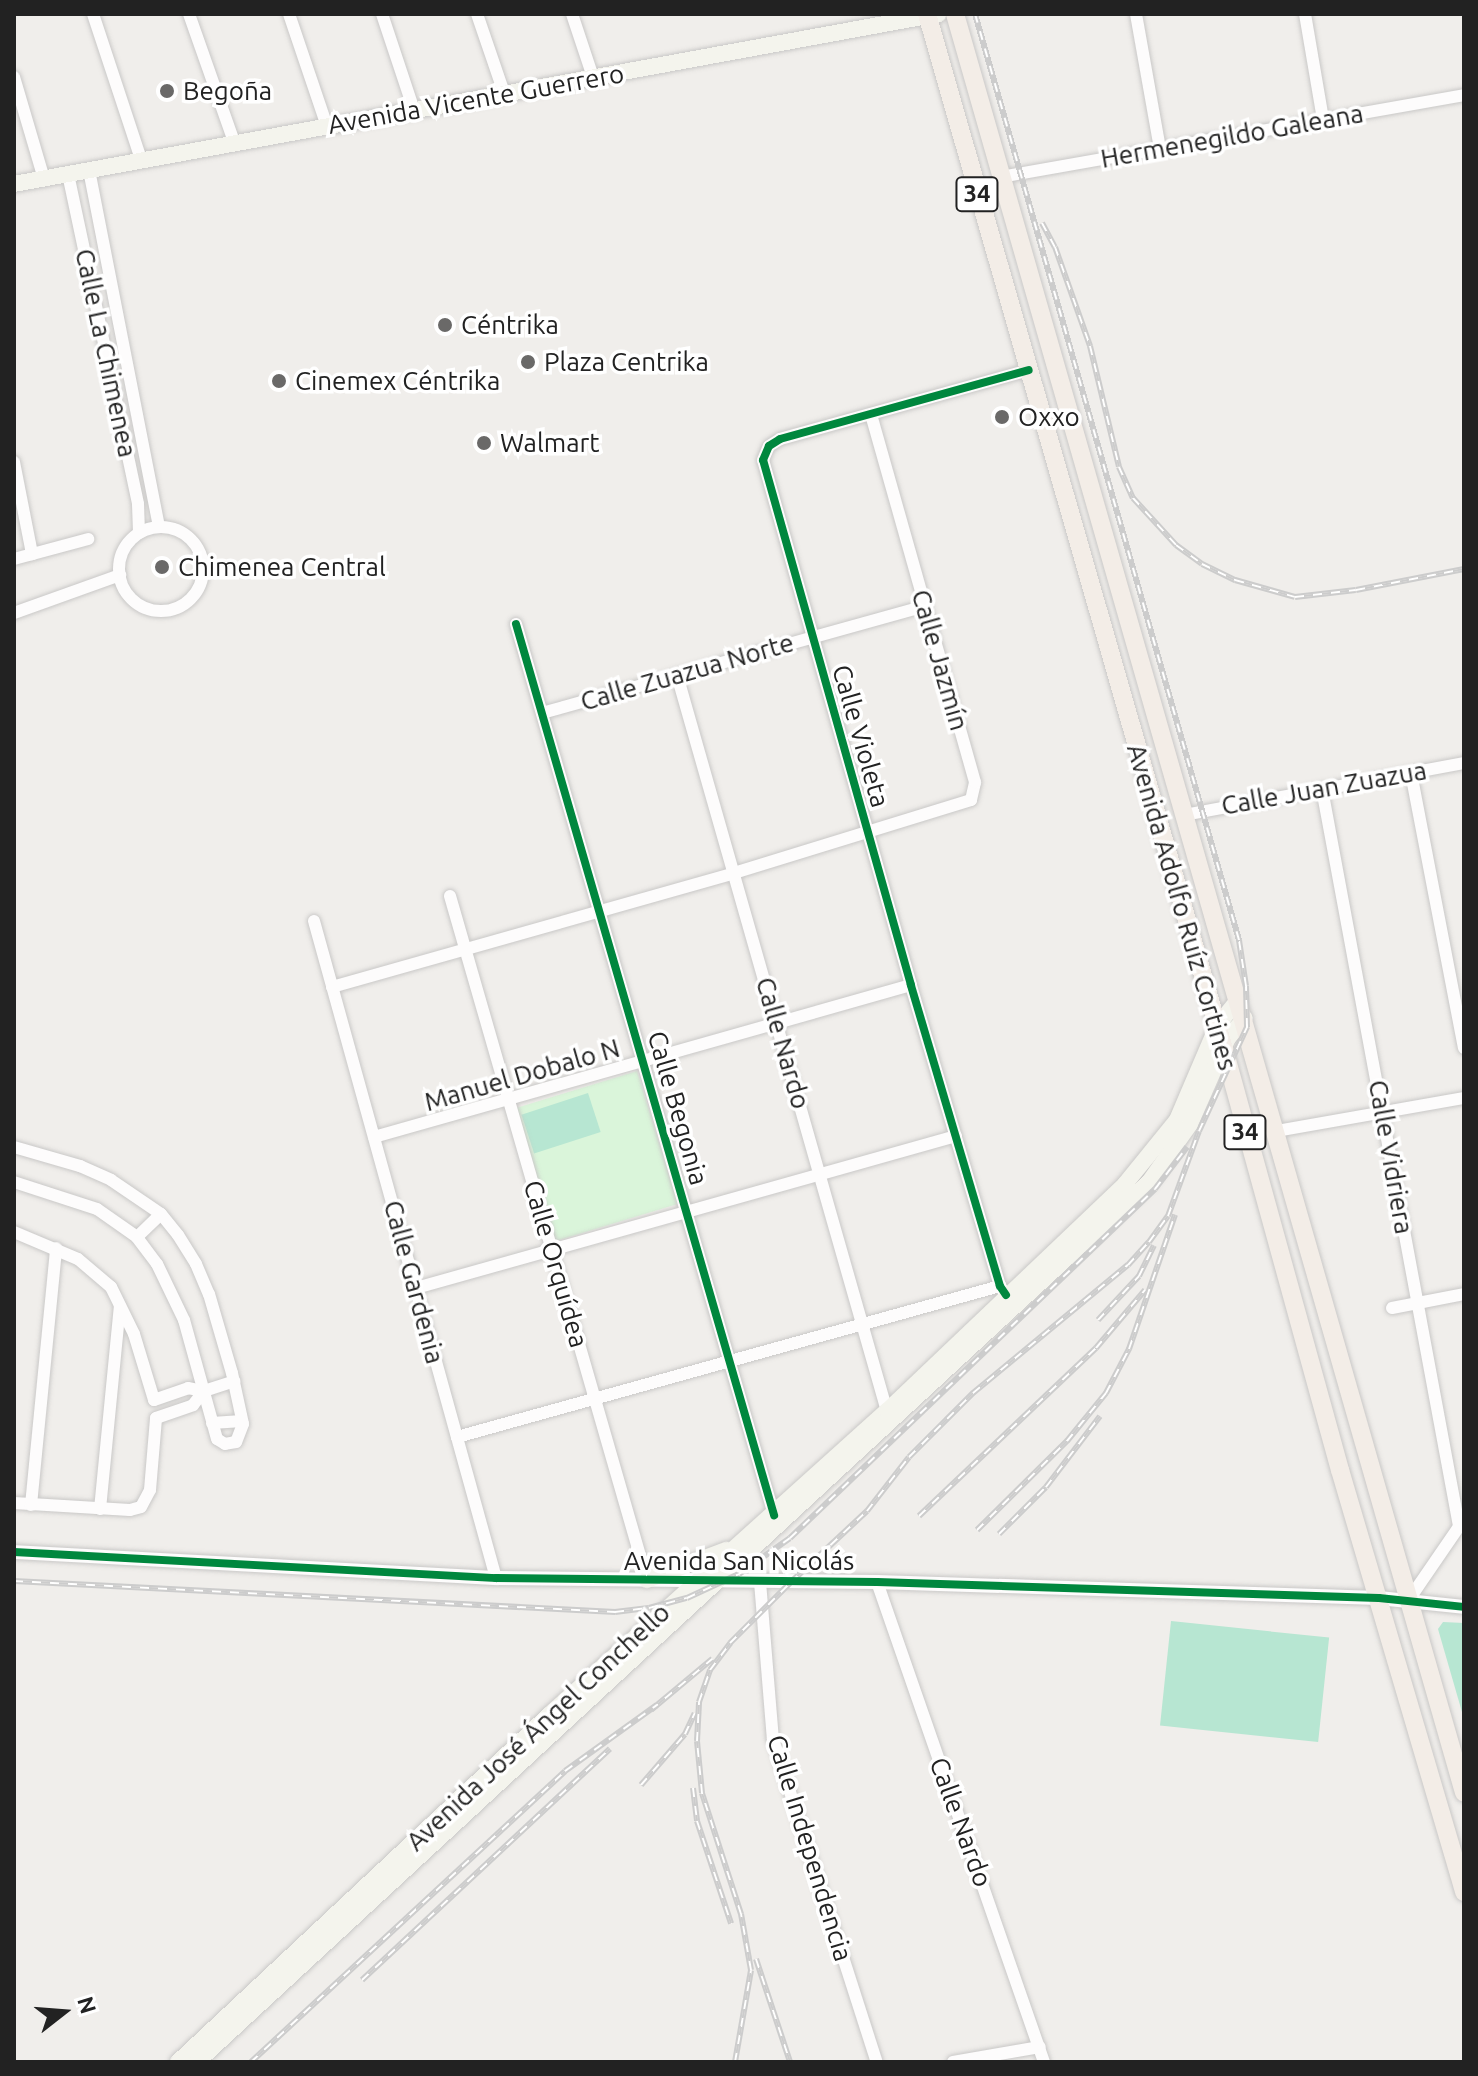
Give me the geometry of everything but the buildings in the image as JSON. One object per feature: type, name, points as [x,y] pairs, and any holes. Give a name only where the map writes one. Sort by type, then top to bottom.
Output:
[{"type":"main road","name":"Avenida Adolfo Ruíz Cortines","points":[[955,14],[1245,1018],[1464,1793]]},
{"type":"main road","name":"Avenida Vicente Guerrero","points":[[14,184],[931,15]]},
{"type":"main road","name":"Avenida Adolfo Ruíz Cortines","points":[[931,15],[1029,370],[1224,1049],[1262,1195],[1464,1892]]},
{"type":"main road","points":[[1186,922],[1201,924],[1208,921],[1214,910]]},
{"type":"main road","name":"Avenida José Ángel Conchello","points":[[178,2062],[696,1581],[774,1515],[887,1411],[1003,1291],[1153,1153],[1185,1104],[1217,1026],[1239,999]]},
{"type":"main road","name":"Avenida José Ángel Conchello","points":[[197,2062],[1149,1182],[1190,1124],[1234,1029],[1245,1018]]},
{"type":"main road","points":[[1262,1195],[1276,1185],[1291,1189]]},
{"type":"main road","points":[[647,1580],[742,1542]]},
{"type":"street","points":[[93,14],[141,159]]},
{"type":"street","points":[[189,14],[234,142]]},
{"type":"street","points":[[289,14],[327,126]]},
{"type":"street","points":[[382,14],[414,110]]},
{"type":"street","points":[[477,14],[504,93]]},
{"type":"street","points":[[572,14],[593,77]]},
{"type":"street","points":[[1136,14],[1160,149]]},
{"type":"street","points":[[1305,14],[1323,119]]},
{"type":"street","points":[[14,77],[44,179]]},
{"type":"street","name":"Hermenegildo Galeana","points":[[1000,177],[1464,95]]},
{"type":"street","points":[[89,170],[159,526]]},
{"type":"street","name":"Calle La Chimenea","points":[[68,174],[138,504],[139,533]]},
{"type":"street","name":"Calle Violeta","points":[[1003,1291],[911,985],[764,469],[765,452],[780,439],[1029,370]]},
{"type":"street","name":"Calle Jazmín","points":[[868,834],[966,803],[974,794],[975,782],[871,415]]},
{"type":"street","points":[[14,462],[32,554]]},
{"type":"street","points":[[159,526],[181,531],[198,547],[204,572],[194,596],[173,610],[147,610],[127,594],[120,575],[121,554],[139,533],[159,526]]},
{"type":"street","points":[[14,559],[88,539]]},
{"type":"street","points":[[14,613],[120,575]]},
{"type":"street","name":"Calle Zuazua Norte","points":[[542,713],[925,606]]},
{"type":"street","name":"Calle Begonia","points":[[516,624],[774,1515]]},
{"type":"street","name":"Calle Nardo","points":[[677,675],[887,1411]]},
{"type":"street","name":"Calle Juan Zuazua","points":[[1184,815],[1464,763]]},
{"type":"street","points":[[1411,773],[1464,1048]]},
{"type":"street","name":"Calle Vidriera","points":[[1322,789],[1462,1523]]},
{"type":"street","points":[[332,987],[868,834]]},
{"type":"street","name":"Calle Orquídea","points":[[450,896],[647,1580]]},
{"type":"street","name":"Calle Gardenia","points":[[314,921],[496,1578]]},
{"type":"street","name":"Manuel Dobalo N","points":[[374,1137],[911,985]]},
{"type":"street","points":[[1276,1131],[1464,1098]]},
{"type":"street","points":[[416,1288],[686,1209],[821,1175],[956,1136]]},
{"type":"street","points":[[14,1147],[80,1166],[111,1180],[161,1214],[196,1264],[234,1381],[242,1421],[240,1438],[231,1444],[217,1439],[173,1293],[137,1237],[97,1209],[14,1182]]},
{"type":"street","points":[[137,1237],[161,1214]]},
{"type":"street","points":[[14,1232],[56,1248],[96,1271],[120,1302],[154,1400],[188,1388],[204,1391],[234,1381]]},
{"type":"street","points":[[31,1505],[56,1248]]},
{"type":"street","points":[[457,1437],[863,1324],[1003,1291]]},
{"type":"street","points":[[1392,1308],[1464,1294]]},
{"type":"street","points":[[100,1509],[120,1302]]},
{"type":"street","points":[[14,1503],[130,1510],[145,1502],[150,1490],[156,1418],[193,1405],[204,1391]]},
{"type":"street","points":[[212,1423],[242,1421]]},
{"type":"street","points":[[1408,1601],[1462,1523]]},
{"type":"street","name":"Avenida San Nicolás","points":[[14,1552],[496,1578],[877,1582],[1379,1598],[1464,1607]]},
{"type":"street","name":"Calle Independencia","points":[[760,1582],[773,1739],[877,2062]]},
{"type":"street","name":"Calle Nardo","points":[[877,1582],[1044,2062]]},
{"type":"street","points":[[953,2062],[1040,2047]]},
{"type":"green space","points":[[637,1071],[678,1204],[555,1241],[515,1108]]},
{"type":"green space","points":[[588,1093],[601,1132],[534,1154],[521,1115]]},
{"type":"green space","points":[[1171,1621],[1329,1638],[1318,1742],[1160,1725]]},
{"type":"green space","points":[[1443,1622],[1464,1623],[1464,1719],[1438,1629]]},
{"type":"railway","points":[[735,2062],[751,1970],[741,1914],[702,1793],[697,1741],[699,1702],[710,1670],[730,1643],[867,1511],[909,1457],[973,1393],[1128,1265],[1149,1242],[1168,1216],[1199,1131],[1247,1027],[1246,986],[1239,940],[975,14]]},
{"type":"railway","points":[[1042,223],[1055,247],[1090,346],[1119,467],[1133,498],[1176,545],[1202,564],[1235,580],[1295,597],[1356,590],[1464,569]]},
{"type":"railway","points":[[14,1581],[615,1612],[649,1608],[687,1598],[739,1574],[790,1538],[1155,1189],[1187,1147]]},
{"type":"railway","points":[[977,1530],[1067,1441],[1106,1393],[1129,1349],[1175,1215]]},
{"type":"railway","points":[[1098,1320],[1139,1276],[1154,1245]]},
{"type":"railway","points":[[919,1516],[1096,1348],[1145,1290]]},
{"type":"railway","points":[[999,1534],[1046,1487],[1100,1416]]},
{"type":"railway","points":[[651,1710],[712,1659]]},
{"type":"railway","points":[[251,2062],[565,1771],[657,1705]]},
{"type":"railway","points":[[641,1785],[685,1734],[695,1713]]},
{"type":"railway","points":[[362,1980],[610,1749]]},
{"type":"railway","points":[[693,1788],[697,1821],[731,1923]]},
{"type":"railway","points":[[756,1959],[790,2062]]},
{"type":"cycle path","points":[[1006,1295],[1000,1286],[911,985],[763,460],[769,446],[780,439],[1029,370]]},
{"type":"cycle path","points":[[516,624],[774,1515]]},
{"type":"cycle path","points":[[14,1552],[496,1578],[877,1582],[1379,1598],[1464,1607]]},
{"type":"place","name":"Begoña","points":[[167,91]]},
{"type":"place","name":"Céntrika","points":[[445,325]]},
{"type":"place","name":"Plaza Centrika","points":[[528,362]]},
{"type":"place","name":"Cinemex Céntrika","points":[[279,381]]},
{"type":"place","name":"Oxxo","points":[[1002,417]]},
{"type":"place","name":"Walmart","points":[[484,443]]},
{"type":"place","name":"Chimenea Central","points":[[162,567]]}]
